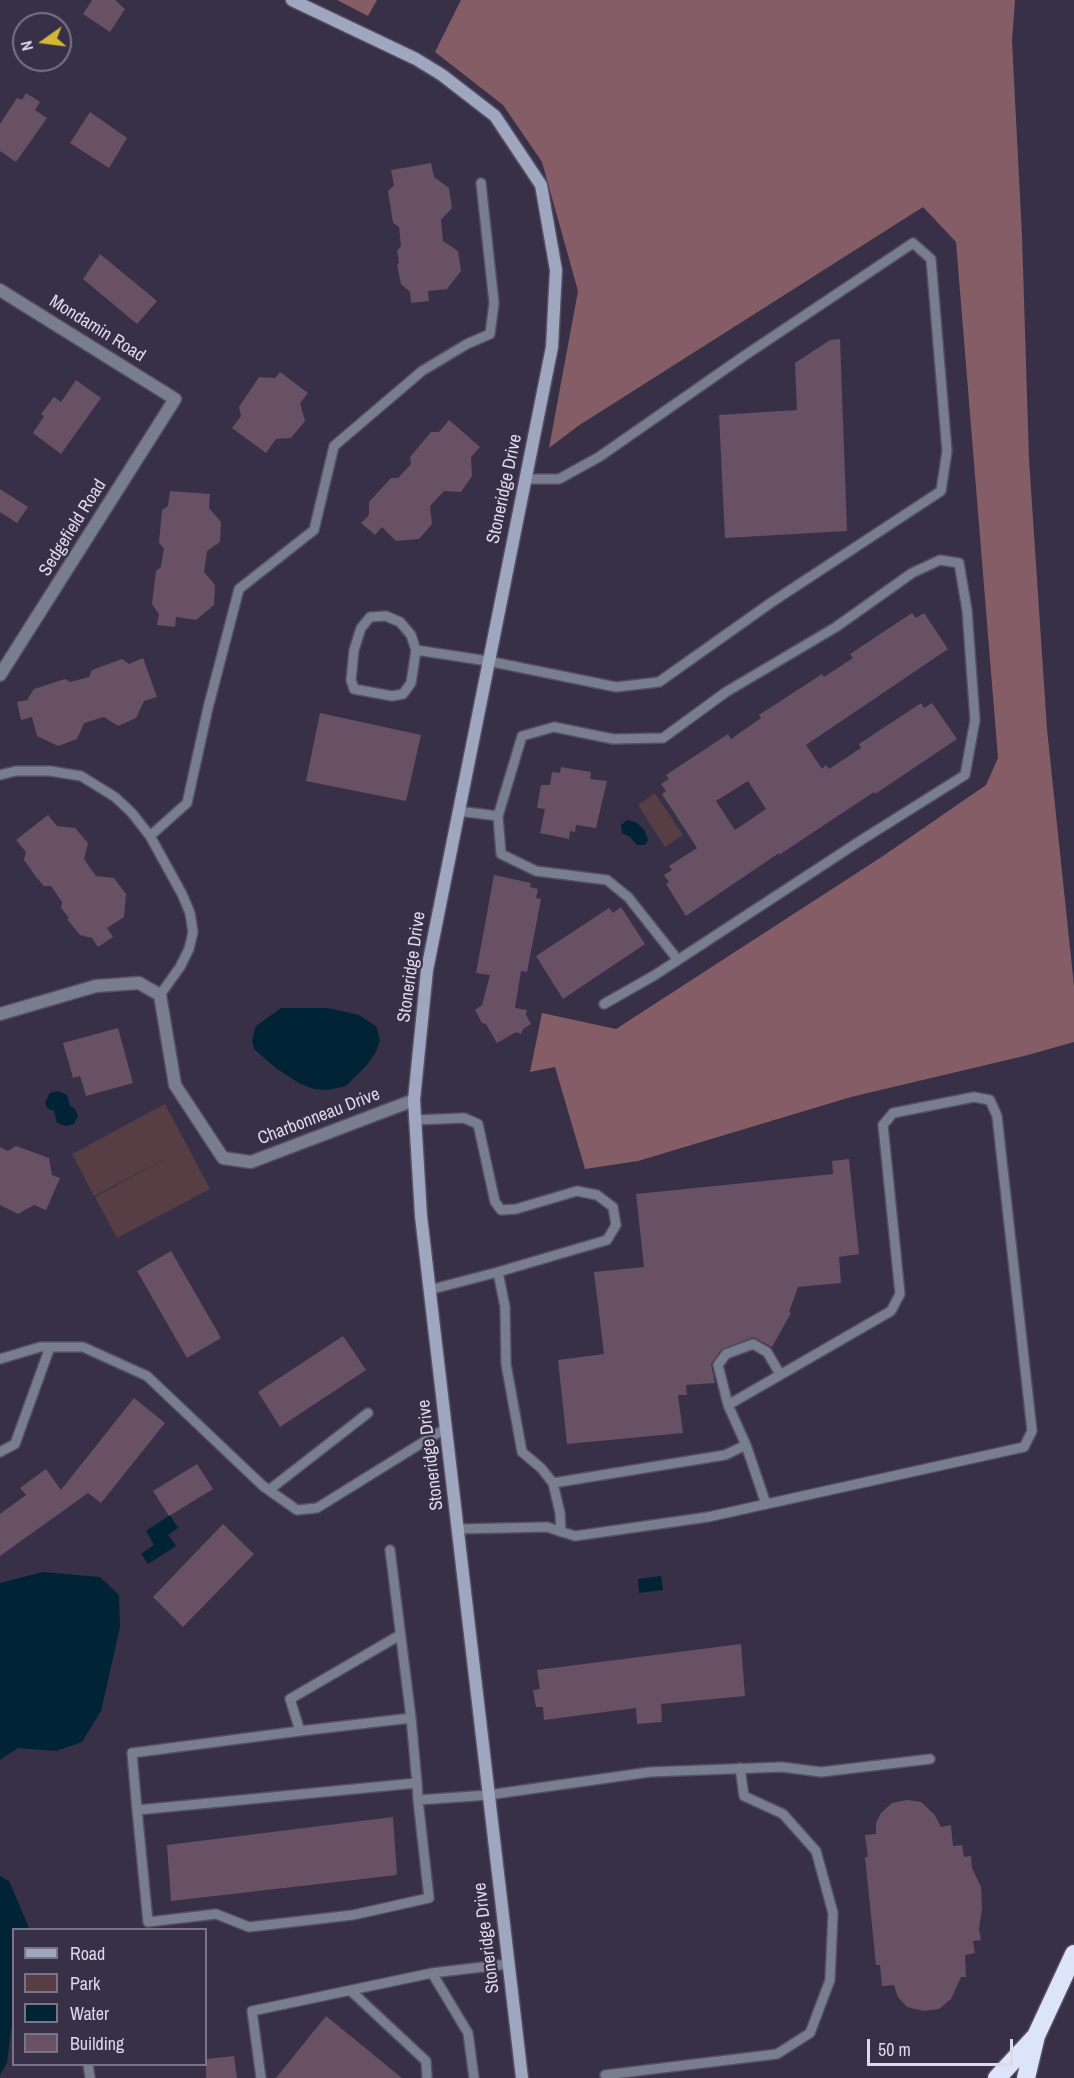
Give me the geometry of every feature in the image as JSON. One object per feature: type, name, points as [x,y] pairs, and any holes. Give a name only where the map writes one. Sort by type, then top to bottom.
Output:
[{"type":"highway","points":[[1026,2078],[1036,2036],[1074,1954]]},
{"type":"highway","points":[[997,2078],[1036,2036]]},
{"type":"street","name":"Stoneridge Drive","points":[[292,0],[416,59],[442,75],[495,116],[541,185],[556,270],[552,347],[427,970],[414,1100],[421,1216],[429,1290],[522,2078]]},
{"type":"street","name":"Mondamin Road","points":[[0,290],[176,399]]},
{"type":"street","name":"Sedgefield Road","points":[[0,675],[176,399]]},
{"type":"street","points":[[0,1014],[96,986],[140,983],[160,994]]},
{"type":"street","name":"Charbonneau Drive","points":[[160,994],[176,1085],[223,1158],[251,1162],[414,1100]]},
{"type":"lane","points":[[150,836],[187,803],[208,708],[239,589],[314,530],[334,446],[422,371],[467,344],[490,334],[494,303],[482,183]]},
{"type":"lane","points":[[416,650],[488,661],[616,687],[659,682],[772,602],[941,491],[947,451],[931,259],[913,243],[598,457],[559,479],[525,478]]},
{"type":"lane","points":[[604,1004],[678,960],[965,775],[975,720],[967,610],[959,563],[940,560],[912,573],[836,627],[726,692],[663,738],[613,740],[554,727],[522,736],[498,816],[501,854],[536,871],[606,880],[628,897],[678,960]]},
{"type":"lane","points":[[386,616],[400,622],[411,634],[416,650],[411,683],[403,694],[392,696],[354,689],[351,680],[354,650],[361,628],[370,617],[386,616]]},
{"type":"lane","points":[[0,775],[16,771],[50,771],[81,776],[115,798],[132,813],[150,836],[183,894],[190,913],[193,932],[189,949],[180,967],[160,994]]},
{"type":"lane","points":[[458,811],[498,816]]},
{"type":"lane","points":[[458,1529],[547,1527],[575,1536],[708,1517],[1024,1447],[1032,1431],[997,1116],[990,1100],[974,1097],[893,1113],[883,1125],[900,1294],[891,1311],[728,1405]]},
{"type":"lane","points":[[416,1120],[464,1118],[478,1124],[495,1202],[501,1210],[516,1209],[577,1191],[597,1195],[613,1207],[616,1225],[607,1240],[429,1290]]},
{"type":"lane","points":[[498,1272],[505,1307],[506,1364],[522,1452],[541,1468],[553,1483],[560,1513],[561,1532]]},
{"type":"lane","points":[[766,1504],[746,1445],[728,1405],[718,1365],[726,1354],[753,1344],[767,1352],[780,1374]]},
{"type":"lane","points":[[0,1359],[40,1347],[83,1347],[147,1376],[269,1490],[297,1510],[317,1508],[446,1428]]},
{"type":"lane","points":[[0,1452],[15,1444],[50,1347]]},
{"type":"lane","points":[[269,1490],[368,1413]]},
{"type":"lane","points":[[553,1483],[725,1455],[746,1445]]},
{"type":"lane","points":[[390,1550],[411,1718],[429,1898],[353,1915],[249,1927],[216,1914],[148,1922],[132,1753],[411,1718]]},
{"type":"lane","points":[[300,1731],[290,1699],[400,1635]]},
{"type":"lane","points":[[418,1800],[488,1795],[650,1772],[782,1767],[821,1772],[930,1759]]},
{"type":"lane","points":[[605,2075],[777,2054],[810,2033],[830,1980],[833,1913],[816,1851],[783,1814],[744,1796],[740,1768]]},
{"type":"lane","points":[[137,1810],[417,1783]]},
{"type":"lane","points":[[261,2078],[252,2011],[432,1973],[508,1964]]},
{"type":"lane","points":[[432,1973],[468,2033],[474,2078]]},
{"type":"lane","points":[[351,1991],[426,2061],[427,2078]]},
{"type":"green space","points":[[655,793],[683,835],[665,847],[638,805]]},
{"type":"green space","points":[[165,1104],[210,1189],[117,1238],[95,1197],[178,1152],[94,1196],[72,1154]]},
{"type":"shaded area","points":[[337,0],[377,0],[368,16]]},
{"type":"shaded area","points":[[461,0],[1015,0],[1012,41],[1022,236],[1029,459],[1047,729],[1074,986],[1074,1042],[851,1097],[638,1161],[585,1169],[555,1067],[530,1072],[542,1013],[616,1029],[883,856],[986,785],[998,758],[956,242],[923,207],[578,426],[549,448],[578,291],[542,162],[503,105],[435,52]]},
{"type":"water","points":[[627,820],[636,822],[645,831],[648,840],[645,845],[637,845],[630,837],[622,833],[621,825]]},
{"type":"water","points":[[281,1008],[328,1008],[359,1015],[376,1026],[380,1040],[376,1052],[367,1065],[346,1086],[328,1090],[314,1089],[299,1083],[277,1069],[254,1049],[252,1040],[256,1026]]},
{"type":"water","points":[[58,1091],[67,1095],[70,1106],[75,1109],[78,1116],[74,1124],[66,1126],[57,1123],[54,1111],[47,1108],[45,1102],[50,1093]]},
{"type":"water","points":[[170,1515],[178,1528],[168,1535],[176,1546],[148,1564],[141,1554],[154,1545],[146,1531]]},
{"type":"water","points":[[43,1572],[100,1577],[119,1595],[120,1627],[101,1711],[82,1742],[56,1751],[18,1748],[0,1760],[0,1583]]},
{"type":"water","points":[[661,1576],[663,1590],[639,1593],[638,1579]]},
{"type":"water","points":[[0,1876],[9,1881],[29,1928],[12,1928],[12,2024],[7,2063],[0,2075]]},
{"type":"building","points":[[92,0],[115,0],[125,9],[110,32],[83,14]]},
{"type":"building","points":[[26,93],[40,102],[35,110],[47,118],[16,162],[0,151],[0,124],[17,98],[22,100]]},
{"type":"building","points":[[90,112],[127,138],[109,168],[70,143]]},
{"type":"building","points":[[431,163],[434,177],[449,188],[452,208],[441,220],[443,241],[458,251],[461,271],[447,289],[428,291],[429,301],[411,303],[410,292],[401,284],[397,264],[399,263],[397,251],[401,246],[399,227],[393,223],[388,191],[394,185],[391,170]]},
{"type":"building","points":[[100,254],[157,301],[137,324],[83,279]]},
{"type":"building","points":[[840,339],[847,531],[725,538],[719,415],[797,410],[795,363],[830,340]]},
{"type":"building","points":[[280,372],[308,393],[300,403],[305,421],[291,438],[276,439],[266,453],[232,428],[241,416],[239,407],[259,377],[275,378]]},
{"type":"building","points":[[76,380],[101,398],[61,454],[33,433],[44,416],[41,414],[54,397],[61,402]]},
{"type":"building","points":[[449,420],[480,447],[471,457],[472,476],[461,492],[444,491],[430,506],[432,524],[419,539],[396,541],[382,527],[375,535],[361,523],[369,515],[369,502],[391,478],[398,478],[411,464],[410,457],[431,432],[439,432]]},
{"type":"building","points":[[0,489],[28,507],[17,523],[0,512]]},
{"type":"building","points":[[170,491],[210,494],[209,508],[221,522],[220,542],[207,551],[204,572],[215,585],[214,605],[196,620],[176,617],[175,627],[157,625],[159,614],[152,604],[156,571],[161,567],[164,548],[159,543],[162,510],[168,506]]},
{"type":"building","points":[[912,613],[916,618],[924,613],[948,649],[806,745],[822,769],[826,765],[829,769],[861,748],[859,744],[921,703],[924,708],[932,703],[957,739],[875,794],[874,792],[779,855],[779,853],[686,916],[666,884],[669,882],[664,875],[672,870],[669,866],[697,848],[662,794],[666,791],[661,784],[669,779],[666,775],[728,734],[731,739],[761,718],[759,715],[822,674],[824,677],[853,658],[850,654]],"holes":[[[748,781],[766,809],[735,830],[716,801]]]},
{"type":"building","points":[[143,658],[157,697],[144,701],[136,718],[118,726],[104,717],[84,723],[77,739],[58,746],[37,736],[32,717],[21,720],[17,702],[27,700],[34,689],[65,679],[70,682],[89,677],[92,670],[122,659],[129,664]]},
{"type":"building","points":[[320,713],[421,735],[406,801],[306,781]]},
{"type":"building","points":[[561,767],[591,772],[590,779],[607,781],[596,828],[576,825],[575,832],[570,831],[569,839],[540,833],[545,809],[537,808],[541,785],[550,785],[552,772],[560,773]]},
{"type":"building","points":[[48,815],[57,826],[75,828],[88,843],[84,859],[96,876],[114,878],[126,894],[124,917],[107,928],[113,937],[98,947],[92,938],[80,935],[67,919],[69,918],[61,908],[62,902],[51,886],[44,886],[36,877],[24,860],[26,852],[16,840]]},
{"type":"building","points":[[494,875],[531,883],[530,887],[538,889],[536,898],[541,899],[527,972],[521,971],[515,1008],[527,1010],[526,1015],[531,1024],[523,1029],[521,1034],[516,1032],[497,1043],[475,1010],[482,1005],[490,975],[476,973]]},
{"type":"building","points":[[621,907],[645,944],[563,999],[536,956],[609,908],[613,913]]},
{"type":"building","points":[[118,1028],[133,1083],[86,1096],[80,1076],[73,1078],[63,1043]]},
{"type":"building","points":[[16,1146],[49,1158],[52,1175],[60,1178],[46,1210],[34,1205],[18,1214],[0,1205],[0,1147],[8,1151]]},
{"type":"building","points":[[849,1159],[859,1254],[839,1257],[841,1283],[798,1287],[789,1312],[791,1313],[772,1347],[753,1337],[721,1350],[711,1364],[715,1383],[686,1385],[687,1395],[678,1395],[683,1433],[567,1444],[558,1360],[604,1354],[594,1272],[644,1267],[636,1194],[833,1174],[832,1161]]},
{"type":"building","points":[[171,1251],[221,1338],[187,1358],[137,1271]]},
{"type":"building","points":[[343,1336],[366,1370],[280,1427],[258,1392]]},
{"type":"building","points":[[134,1398],[165,1423],[101,1503],[88,1493],[0,1556],[0,1514],[26,1495],[20,1488],[46,1469],[61,1490]]},
{"type":"building","points":[[197,1464],[213,1489],[169,1516],[153,1491]]},
{"type":"building","points":[[223,1524],[254,1554],[183,1627],[153,1597]]},
{"type":"building","points":[[741,1644],[745,1696],[661,1704],[662,1722],[637,1724],[636,1708],[544,1720],[543,1707],[536,1707],[533,1690],[540,1689],[537,1670]]},
{"type":"building","points":[[907,1800],[921,1802],[934,1814],[941,1827],[951,1825],[953,1846],[962,1845],[964,1857],[971,1856],[972,1868],[981,1887],[982,1908],[979,1929],[981,1940],[973,1941],[975,1953],[965,1955],[966,1977],[961,1977],[951,1999],[939,2009],[924,2011],[907,2007],[898,1997],[894,1985],[882,1986],[880,1965],[876,1965],[865,1857],[868,1857],[865,1835],[876,1834],[876,1823],[881,1813],[892,1803]]},
{"type":"building","points":[[393,1817],[397,1875],[171,1901],[167,1845]]},
{"type":"building","points":[[326,2016],[402,2078],[276,2078]]},
{"type":"building","points":[[234,2056],[237,2078],[206,2078],[207,2059]]}]
